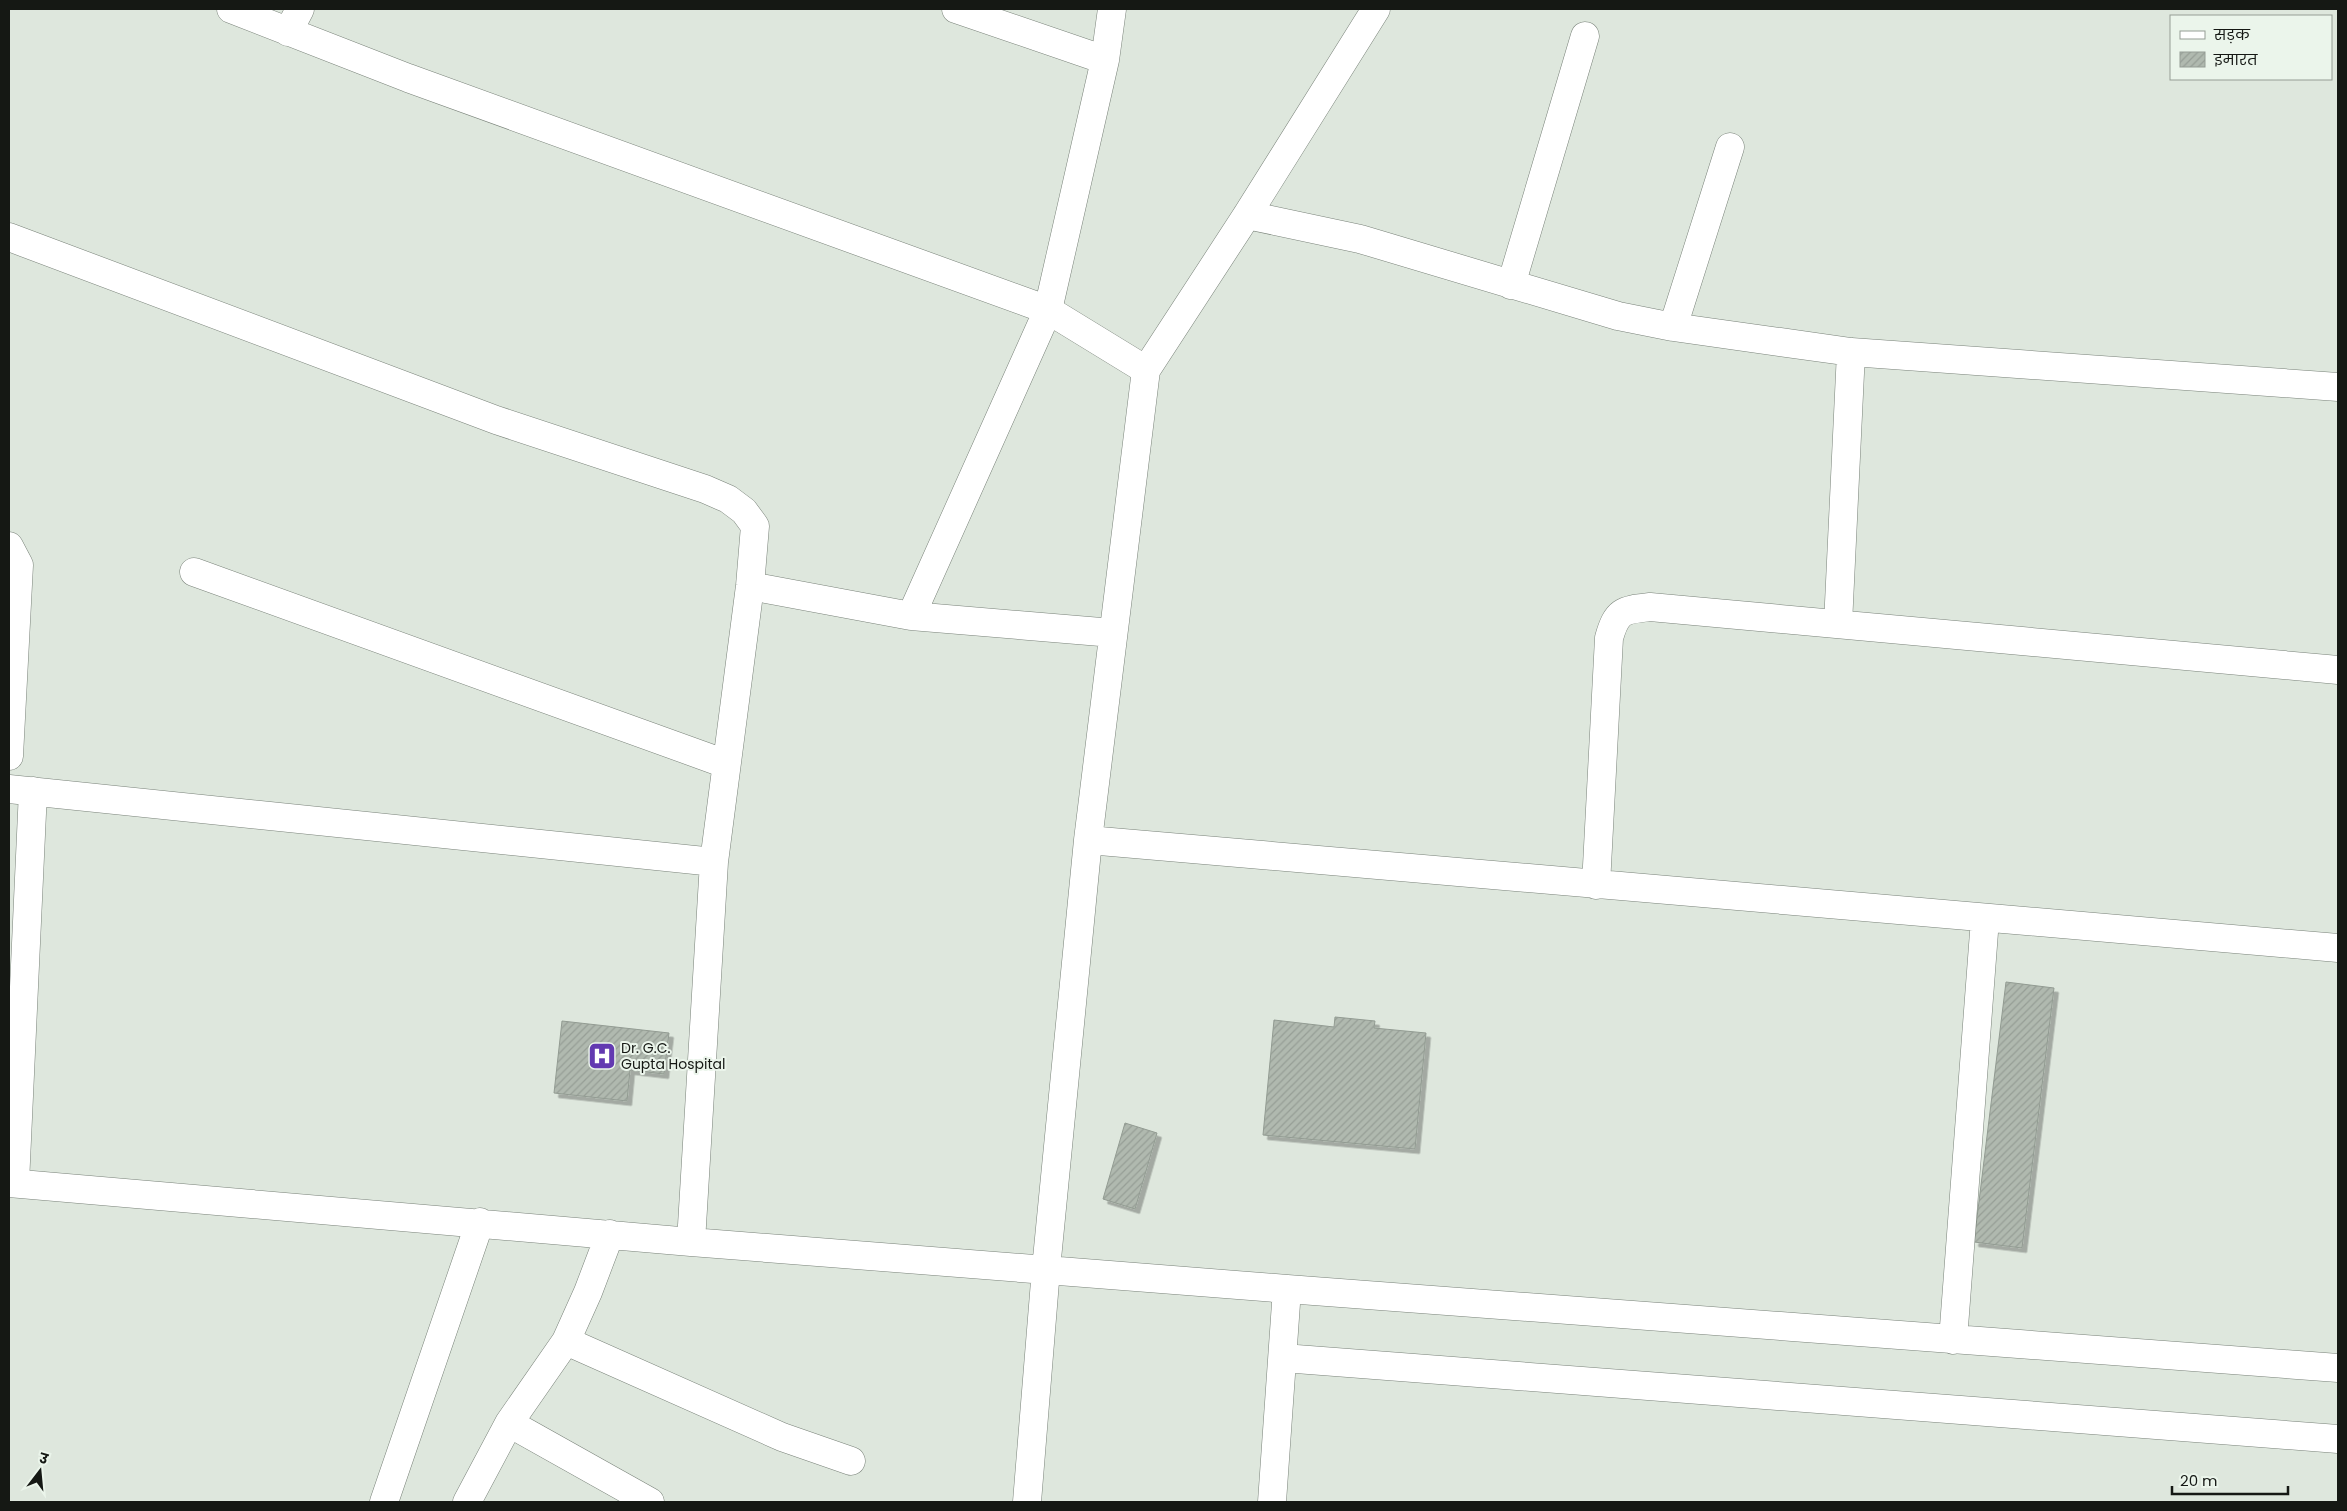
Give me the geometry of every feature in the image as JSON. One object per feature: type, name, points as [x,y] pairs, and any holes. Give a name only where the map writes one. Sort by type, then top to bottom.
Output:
[{"type":"street","points":[[231,9],[294,20],[408,78],[1048,310],[1146,370]]},
{"type":"street","points":[[956,9],[1105,60]]},
{"type":"street","points":[[911,616],[1048,310],[1105,60],[1112,9]]},
{"type":"street","points":[[1027,1502],[1046,1269],[1088,840],[1146,370],[1247,215],[1376,9]]},
{"type":"street","points":[[1511,286],[1586,36]]},
{"type":"street","points":[[1673,327],[1730,147]]},
{"type":"street","points":[[1247,215],[1360,239],[1511,286],[1618,316],[1673,327],[1851,352],[2338,387]]},
{"type":"street","points":[[9,237],[496,420],[705,489],[728,499],[744,510],[755,526],[750,586],[714,862],[691,1242]]},
{"type":"street","points":[[1838,624],[1851,352]]},
{"type":"street","points":[[9,546],[19,565],[9,756]]},
{"type":"street","points":[[194,572],[726,764]]},
{"type":"street","points":[[750,586],[911,616],[1113,632]]},
{"type":"street","points":[[1596,885],[1609,638],[1614,620],[1621,612],[1650,606],[2338,670]]},
{"type":"street","points":[[714,862],[21,790],[12,1183],[480,1222],[691,1242],[2338,1368]]},
{"type":"street","points":[[1088,840],[2338,948]]},
{"type":"street","points":[[1953,1340],[1985,919]]},
{"type":"street","points":[[384,1502],[480,1222]]},
{"type":"street","points":[[467,1502],[509,1422],[566,1341],[588,1292],[610,1234]]},
{"type":"street","points":[[1272,1502],[1287,1289]]},
{"type":"street","points":[[566,1341],[782,1437],[851,1461]]},
{"type":"street","points":[[1283,1358],[2338,1439]]},
{"type":"street","points":[[509,1422],[650,1502]]},
{"type":"building","points":[[2006,982],[2054,988],[2022,1248],[1974,1242]]},
{"type":"building","points":[[1335,1017],[1375,1021],[1374,1028],[1426,1033],[1415,1149],[1263,1135],[1274,1020],[1334,1027]]},
{"type":"building","points":[[562,1021],[669,1033],[664,1074],[630,1070],[627,1101],[554,1093]]},
{"type":"building","points":[[1125,1123],[1157,1133],[1135,1209],[1103,1199]]},
{"type":"place","name":"Dr. G.C. Gupta Hospital","points":[[602,1056]]}]
